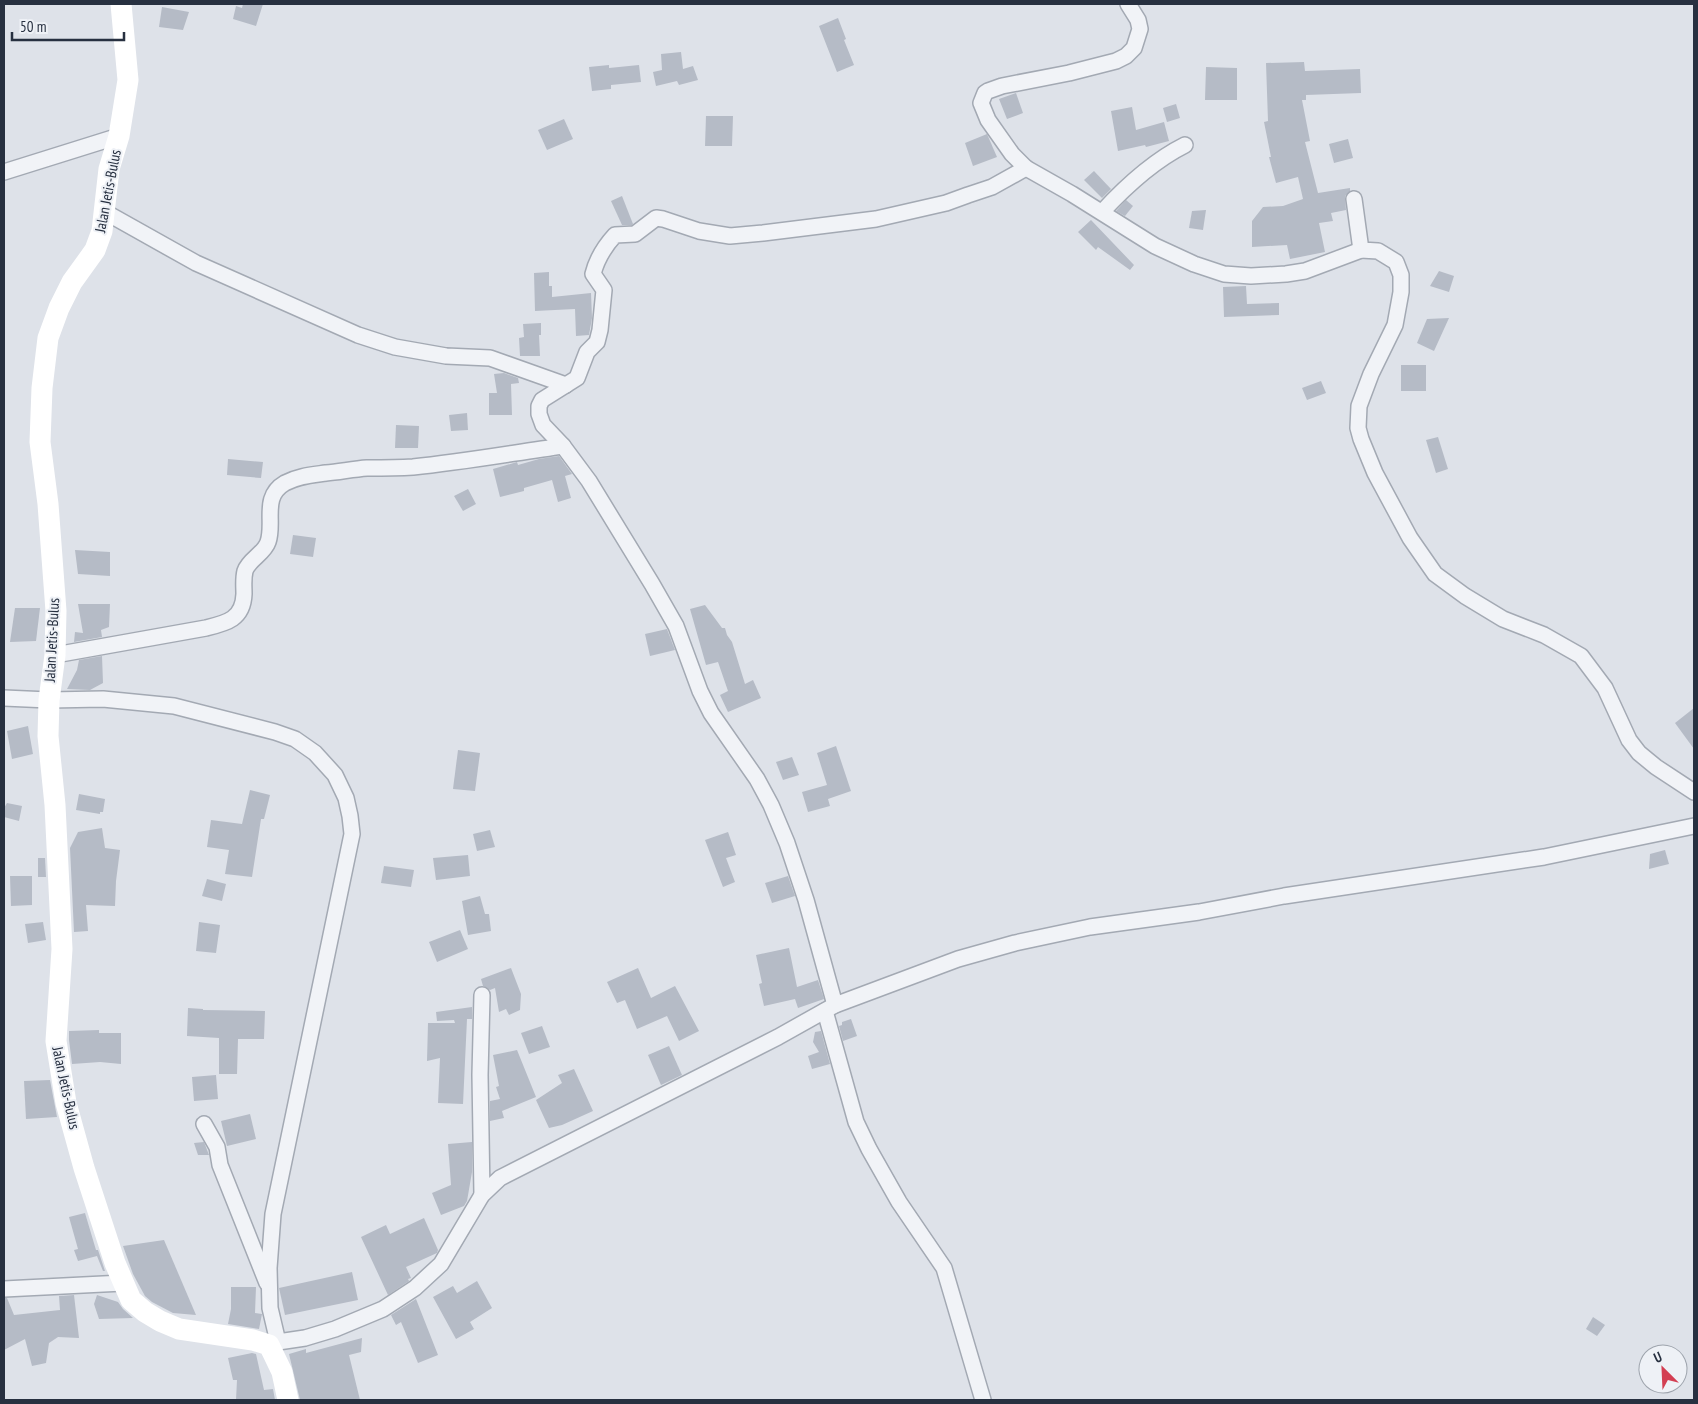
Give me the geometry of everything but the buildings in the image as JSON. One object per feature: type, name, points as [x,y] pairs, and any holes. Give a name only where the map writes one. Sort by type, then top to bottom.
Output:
[{"type":"street","name":"Jalan Jetis-Bulus","points":[[121,4],[128,80],[119,136],[109,169],[102,231],[95,250],[72,282],[56,315],[48,338],[42,388],[40,442],[56,611],[55,655],[49,700],[48,736],[62,949],[56,1041],[66,1103],[84,1168],[115,1263],[131,1300],[145,1312],[179,1329],[273,1343]]},
{"type":"street","points":[[1128,4],[1138,20],[1140,29],[1134,48],[1123,58],[1069,73],[1002,86],[984,94],[982,103],[988,120],[1003,143],[1026,168],[1102,212],[1155,246],[1194,264],[1224,274],[1236,276],[1286,274],[1305,271],[1361,250],[1378,251],[1396,262],[1401,275],[1401,292],[1395,324],[1371,374],[1359,406],[1358,428],[1375,473],[1410,538],[1435,574],[1464,596],[1503,619],[1544,635],[1581,656],[1605,688],[1629,740],[1639,753],[1656,767],[1694,792]]},
{"type":"street","points":[[4,172],[119,136]]},
{"type":"street","points":[[1102,212],[1120,192],[1159,160],[1185,146]]},
{"type":"street","points":[[983,1400],[944,1268],[899,1202],[856,1122],[806,900],[787,843],[771,805],[757,779],[712,713],[700,691],[676,626],[589,481],[563,446],[543,425],[540,419],[539,406],[542,400],[577,378],[587,352],[597,342],[604,290],[593,274],[596,262],[614,235],[635,234],[656,218],[699,231],[730,236],[876,218],[961,198],[992,187],[1026,168]]},
{"type":"street","points":[[1354,199],[1361,250]]},
{"type":"street","points":[[105,212],[196,263],[358,335],[395,347],[446,356],[490,358],[566,385]]},
{"type":"street","points":[[55,655],[206,628],[234,618],[240,612],[243,601],[245,570],[268,541],[270,507],[273,494],[284,484],[295,479],[355,470],[412,467],[563,446]]},
{"type":"street","points":[[4,698],[49,700],[103,699],[174,706],[275,732],[295,739],[315,753],[335,775],[346,798],[352,834],[273,1214],[270,1308],[273,1343],[288,1400]]},
{"type":"street","points":[[273,1343],[305,1338],[334,1329],[383,1310],[415,1288],[441,1264],[482,1195],[500,1178],[778,1037],[830,1008],[958,959],[1015,943],[1090,927],[1199,912],[1284,896],[1544,857],[1694,826]]},
{"type":"street","points":[[482,996],[480,1076],[482,1195]]},
{"type":"street","points":[[204,1124],[217,1147],[220,1165],[270,1292]]},
{"type":"street","points":[[4,1289],[123,1283]]}]
